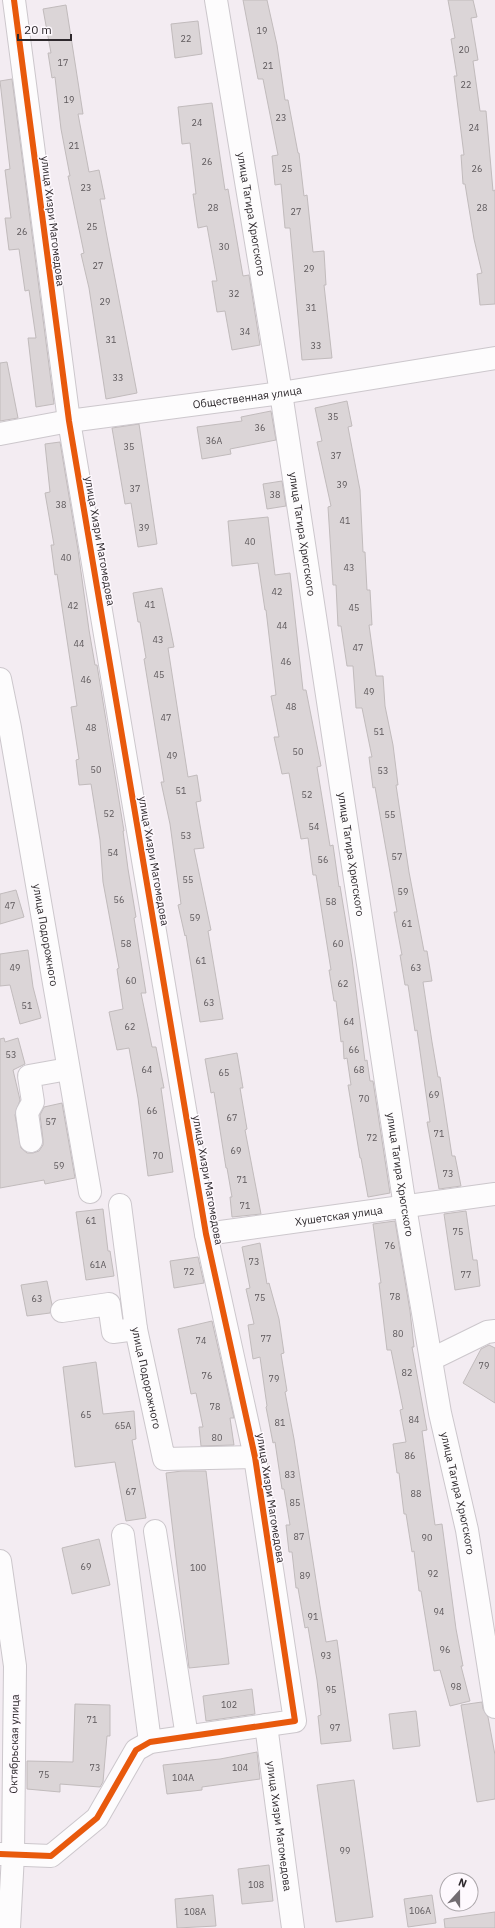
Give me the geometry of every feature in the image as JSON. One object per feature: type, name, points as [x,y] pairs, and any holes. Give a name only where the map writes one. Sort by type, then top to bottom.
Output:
[{"type":"street","name":"улица Хизри Магомедова","points":[[14,0],[69,421],[206,1234],[255,1457],[295,1721],[266,1725],[293,1928]]},
{"type":"street","name":"улица Тагира Хрюгского","points":[[216,0],[281,393],[405,1207],[440,1413],[467,1530],[495,1707]]},
{"type":"street","name":"Общественная улица","points":[[0,434],[69,421],[281,393],[495,358]]},
{"type":"street","name":"улица Подорожного","points":[[0,679],[10,728],[90,1192]]},
{"type":"street","points":[[31,1141],[27,1113],[33,1102],[29,1076],[68,1069]]},
{"type":"street","name":"Хушетская улица","points":[[206,1234],[495,1194]]},
{"type":"street","name":"улица Подорожного","points":[[120,1205],[136,1329],[164,1459],[255,1457]]},
{"type":"street","points":[[62,1311],[109,1304],[113,1332],[136,1329]]},
{"type":"street","points":[[432,1359],[487,1332],[495,1331]]},
{"type":"street","points":[[155,1531],[187,1737]]},
{"type":"street","points":[[123,1535],[150,1742]]},
{"type":"street","name":"Октябрьская улица","points":[[0,1561],[15,1666],[6,1855],[9,1928]]},
{"type":"street","points":[[6,1855],[51,1856],[97,1818],[136,1750],[150,1742],[266,1725]]},
{"type":"building","points":[[243,0],[267,0],[277,45],[285,100],[288,100],[299,153],[304,196],[307,195],[313,252],[324,251],[326,285],[324,285],[332,358],[302,360],[290,228],[285,228],[281,184],[275,185],[272,156],[278,155],[263,79],[258,79]]},
{"type":"building","points":[[448,0],[473,0],[477,17],[471,18],[478,60],[473,61],[480,111],[486,111],[493,191],[495,190],[495,304],[480,305],[477,274],[482,273],[474,239],[465,184],[463,184],[461,155],[464,155],[454,76],[457,76],[451,39],[455,38]]},
{"type":"building","points":[[66,5],[83,114],[78,114],[89,172],[99,170],[105,199],[100,199],[137,393],[106,399],[89,288],[81,254],[84,253],[68,176],[70,176],[61,129],[55,77],[52,78],[48,53],[51,53],[43,9]]},
{"type":"building","points":[[198,21],[202,54],[175,58],[171,24]]},
{"type":"building","points":[[12,79],[54,404],[36,407],[28,338],[36,338],[29,290],[25,291],[19,249],[9,250],[5,218],[11,218],[5,170],[10,169],[0,81]]},
{"type":"building","points":[[212,103],[225,190],[228,189],[243,276],[249,275],[260,345],[232,350],[225,311],[217,312],[212,281],[217,281],[207,226],[198,228],[193,194],[196,194],[190,143],[182,144],[178,107]]},
{"type":"building","points":[[7,362],[18,418],[0,421],[0,363]]},
{"type":"building","points":[[347,401],[352,426],[348,427],[360,490],[363,552],[365,552],[367,590],[370,590],[372,625],[369,625],[376,676],[383,676],[385,706],[393,745],[398,785],[396,785],[409,872],[424,951],[427,951],[432,981],[423,982],[432,1042],[438,1077],[440,1077],[452,1156],[455,1156],[461,1186],[439,1189],[427,1122],[430,1122],[417,1030],[415,1031],[408,985],[405,985],[400,955],[402,955],[394,912],[397,912],[375,787],[373,788],[369,757],[372,757],[362,708],[356,708],[353,666],[347,666],[341,626],[338,626],[336,585],[333,585],[328,507],[331,506],[317,442],[322,441],[315,408]]},
{"type":"building","points":[[271,411],[276,440],[230,449],[231,454],[202,459],[197,427],[242,421],[241,417]]},
{"type":"building","points":[[139,424],[157,544],[138,547],[131,503],[125,504],[112,428]]},
{"type":"building","points":[[60,442],[78,550],[89,630],[95,665],[97,665],[124,831],[128,869],[136,917],[134,918],[146,993],[141,993],[152,1047],[156,1047],[164,1088],[161,1088],[173,1172],[148,1176],[138,1098],[129,1048],[117,1050],[109,1012],[123,1009],[117,969],[119,968],[103,882],[100,840],[91,784],[79,785],[76,760],[79,759],[71,707],[77,706],[57,574],[55,575],[51,545],[54,545],[45,493],[50,492],[45,444]]},
{"type":"building","points":[[282,481],[286,506],[267,509],[263,484]]},
{"type":"building","points":[[268,517],[275,575],[290,573],[303,690],[306,690],[321,766],[317,767],[330,846],[333,845],[352,959],[365,1061],[367,1060],[370,1081],[373,1081],[390,1193],[368,1197],[348,1085],[351,1085],[347,1058],[344,1059],[343,1041],[341,1042],[336,1001],[334,1001],[329,970],[331,970],[316,875],[313,875],[308,838],[301,839],[289,773],[282,774],[274,737],[279,737],[271,696],[276,695],[266,610],[258,563],[232,566],[228,521]]},
{"type":"building","points":[[162,588],[174,647],[168,648],[188,777],[197,775],[201,801],[196,802],[204,848],[194,849],[211,930],[208,931],[223,1019],[200,1022],[186,935],[185,936],[178,905],[181,904],[170,824],[161,782],[164,782],[144,659],[146,658],[133,593]]},
{"type":"building","points":[[16,890],[24,917],[0,924],[0,894]]},
{"type":"building","points":[[28,950],[33,987],[41,1018],[20,1024],[10,985],[0,986],[0,954]]},
{"type":"building","points":[[4,1038],[5,1042],[18,1038],[25,1064],[13,1070],[20,1100],[15,1115],[21,1148],[27,1153],[39,1151],[43,1145],[40,1115],[44,1107],[62,1103],[75,1178],[45,1184],[44,1180],[0,1188],[0,1039]]},
{"type":"building","points":[[237,1053],[243,1088],[240,1088],[247,1129],[245,1130],[261,1214],[232,1217],[230,1197],[232,1197],[214,1092],[211,1093],[205,1059]]},
{"type":"building","points":[[103,1209],[108,1251],[110,1251],[114,1276],[86,1280],[76,1212]]},
{"type":"building","points":[[466,1211],[473,1260],[477,1260],[480,1286],[455,1290],[444,1214]]},
{"type":"building","points":[[395,1221],[410,1311],[414,1347],[412,1347],[427,1430],[422,1431],[435,1525],[442,1524],[456,1629],[463,1666],[461,1666],[470,1701],[450,1706],[440,1670],[434,1671],[421,1591],[419,1591],[414,1551],[412,1552],[406,1514],[404,1514],[399,1473],[397,1473],[393,1444],[406,1442],[400,1410],[403,1409],[391,1350],[387,1350],[379,1283],[381,1283],[373,1224]]},
{"type":"building","points":[[260,1243],[267,1284],[269,1283],[279,1319],[284,1353],[281,1354],[287,1391],[285,1392],[294,1439],[326,1642],[337,1640],[351,1741],[321,1744],[318,1716],[321,1715],[317,1680],[308,1627],[305,1628],[298,1588],[296,1588],[292,1552],[289,1552],[286,1525],[290,1525],[284,1489],[282,1489],[275,1442],[273,1443],[266,1407],[260,1357],[253,1359],[248,1325],[254,1324],[246,1289],[250,1288],[242,1247]]},
{"type":"building","points":[[198,1257],[204,1283],[174,1288],[170,1261]]},
{"type":"building","points":[[47,1281],[52,1305],[50,1313],[27,1316],[21,1285]]},
{"type":"building","points":[[212,1321],[234,1418],[230,1418],[234,1445],[201,1446],[199,1427],[203,1427],[196,1393],[191,1394],[178,1329]]},
{"type":"building","points":[[489,1345],[495,1348],[495,1403],[463,1383],[481,1349]]},
{"type":"building","points":[[96,1362],[103,1414],[134,1411],[136,1439],[132,1440],[146,1518],[126,1521],[115,1462],[75,1467],[63,1367]]},
{"type":"building","points":[[206,1471],[229,1664],[189,1668],[166,1473]]},
{"type":"building","points":[[99,1539],[110,1585],[72,1594],[62,1548]]},
{"type":"building","points":[[252,1689],[255,1714],[206,1721],[203,1696]]},
{"type":"building","points":[[482,1702],[483,1709],[488,1717],[495,1755],[495,1799],[477,1802],[461,1705]]},
{"type":"building","points":[[75,1704],[110,1705],[110,1736],[107,1736],[103,1782],[100,1787],[60,1784],[60,1792],[27,1789],[27,1761],[73,1762]]},
{"type":"building","points":[[416,1711],[420,1746],[393,1749],[389,1714]]},
{"type":"building","points":[[257,1752],[260,1779],[202,1787],[202,1790],[167,1794],[163,1765],[220,1759]]},
{"type":"building","points":[[354,1780],[373,1917],[336,1922],[317,1785]]},
{"type":"building","points":[[269,1865],[273,1901],[242,1904],[238,1869]]},
{"type":"building","points":[[213,1895],[216,1926],[177,1928],[175,1899]]},
{"type":"building","points":[[432,1895],[436,1923],[408,1927],[404,1899]]},
{"type":"building","points":[[495,1912],[495,1928],[445,1928],[444,1919]]},
{"type":"cycle path","points":[[0,1854],[51,1856],[97,1818],[136,1750],[150,1742],[295,1721],[255,1457],[206,1234],[69,421],[14,0]]}]
